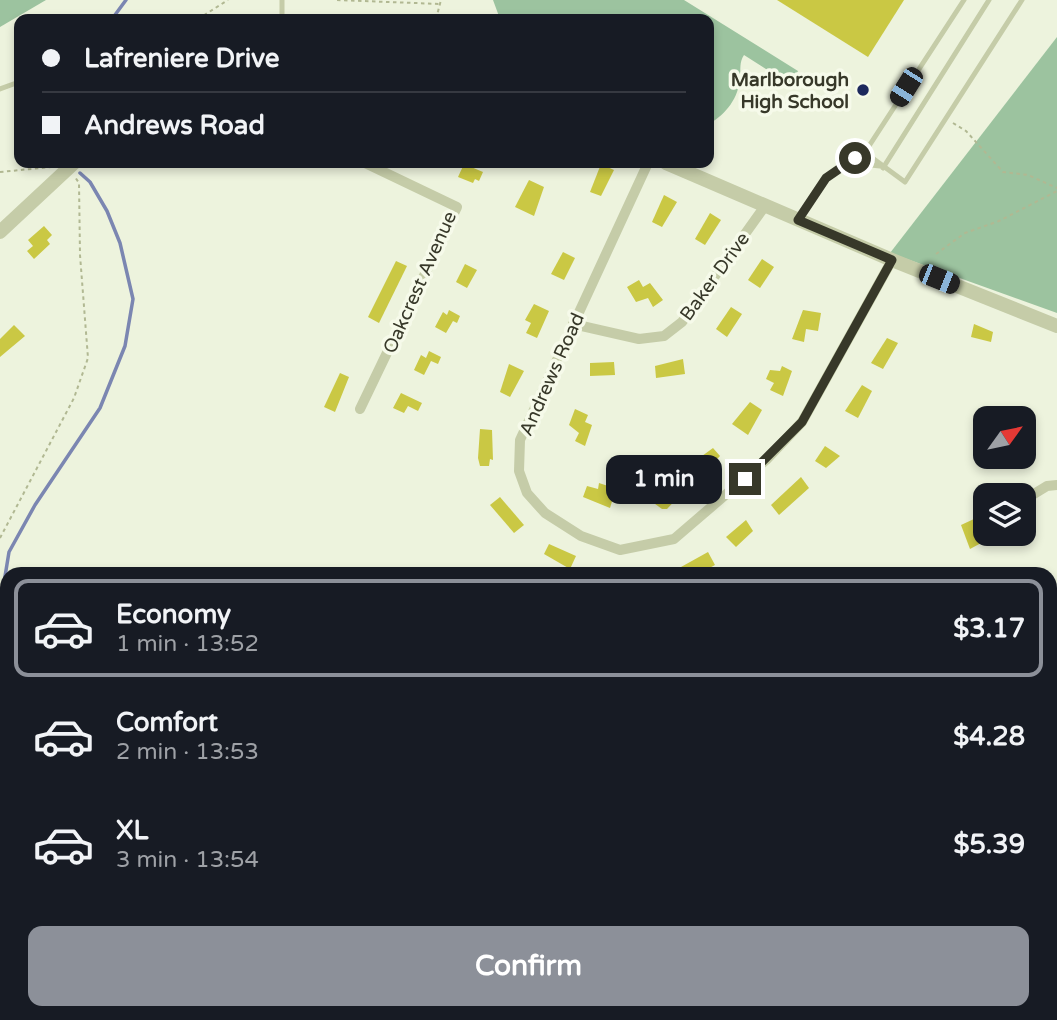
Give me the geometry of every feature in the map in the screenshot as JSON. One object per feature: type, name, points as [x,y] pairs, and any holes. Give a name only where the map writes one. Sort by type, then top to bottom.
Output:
[{"type":"street","points":[[0,232],[69,168]]},
{"type":"street","name":"Oakcrest Avenue","points":[[360,409],[457,207],[375,168]]},
{"type":"street","name":"Andrews Road","points":[[646,168],[520,440],[519,471],[527,493],[545,513],[581,537],[620,550],[674,539],[766,460],[802,422],[892,260]]},
{"type":"street","points":[[678,168],[892,260],[1057,326]]},
{"type":"street","name":"Baker Drive","points":[[573,324],[639,339],[664,336],[682,322],[765,206]]},
{"type":"street","points":[[1036,492],[1047,486],[1057,485]]},
{"type":"lane","points":[[798,220],[826,178],[852,163],[869,146],[964,0]]},
{"type":"lane","points":[[882,167],[989,0]]},
{"type":"lane","points":[[869,146],[871,157],[905,182],[1022,0]]},
{"type":"lane","points":[[852,163],[882,167]]},
{"type":"path","points":[[206,14],[228,0]]},
{"type":"path","points":[[337,0],[440,4]]},
{"type":"path","points":[[437,14],[442,0]]},
{"type":"path","points":[[946,118],[966,131],[1003,172],[1028,175],[1057,189]]},
{"type":"path","points":[[0,172],[40,168]]},
{"type":"path","points":[[0,538],[74,398],[88,358],[80,255],[79,183],[75,177],[69,181]]},
{"type":"path","points":[[936,254],[965,233],[999,221],[1057,189]]},
{"type":"green space","points":[[0,0],[46,0],[22,14],[14,14],[14,19],[0,27]]},
{"type":"green space","points":[[493,0],[684,0],[706,14],[498,14]]},
{"type":"green space","points":[[714,19],[798,71],[791,85],[744,55],[739,85],[734,98],[714,120]]},
{"type":"green space","points":[[1057,37],[1057,313],[890,253]]},
{"type":"building","name":"Marlborough High School","points":[[777,0],[904,0],[868,57]]},
{"type":"building","points":[[462,168],[474,168],[483,172],[479,181],[475,179],[473,183],[458,177]]},
{"type":"building","points":[[599,168],[614,170],[601,196],[590,192]]},
{"type":"building","points":[[529,180],[544,187],[534,216],[515,207]]},
{"type":"building","points":[[664,195],[677,202],[662,227],[652,222]]},
{"type":"building","points":[[710,213],[721,220],[705,245],[695,239]]},
{"type":"building","points":[[44,226],[52,235],[47,240],[50,244],[34,259],[27,251],[33,246],[28,240]]},
{"type":"building","points":[[563,252],[575,258],[564,280],[551,274]]},
{"type":"building","points":[[762,259],[774,267],[760,288],[748,280]]},
{"type":"building","points":[[396,261],[407,266],[379,323],[368,317]]},
{"type":"building","points":[[465,264],[477,270],[467,288],[456,282]]},
{"type":"building","points":[[639,280],[643,287],[650,283],[663,300],[653,307],[648,298],[636,302],[627,287]]},
{"type":"building","points":[[534,304],[549,311],[537,338],[526,333],[531,323],[525,320]]},
{"type":"building","points":[[731,307],[742,314],[727,337],[716,329]]},
{"type":"building","points":[[449,310],[460,316],[457,323],[453,321],[446,333],[435,327],[443,312],[447,315]]},
{"type":"building","points":[[803,310],[821,313],[818,331],[806,329],[804,342],[792,339]]},
{"type":"building","points":[[974,324],[993,332],[991,342],[971,337]]},
{"type":"building","points":[[14,325],[25,336],[0,357],[0,339]]},
{"type":"building","points":[[887,338],[898,343],[883,369],[871,363]]},
{"type":"building","points":[[429,351],[441,357],[438,364],[431,361],[424,375],[414,370],[421,355],[426,358]]},
{"type":"building","points":[[683,359],[685,374],[656,378],[655,366]]},
{"type":"building","points":[[614,362],[615,375],[590,376],[590,363]]},
{"type":"building","points":[[509,364],[524,371],[510,397],[500,392]]},
{"type":"building","points":[[782,366],[792,371],[783,396],[770,390],[774,383],[766,379],[770,370],[780,371]]},
{"type":"building","points":[[340,373],[349,377],[335,412],[324,407]]},
{"type":"building","points":[[862,385],[872,391],[858,418],[845,411]]},
{"type":"building","points":[[401,393],[422,403],[418,411],[408,406],[404,413],[393,408]]},
{"type":"building","points":[[750,402],[762,410],[748,435],[732,424]]},
{"type":"building","points":[[575,409],[588,415],[585,422],[592,425],[585,446],[575,441],[579,433],[569,425]]},
{"type":"building","points":[[480,429],[492,430],[493,460],[490,459],[489,466],[480,466],[478,458]]},
{"type":"building","points":[[825,446],[840,456],[826,468],[815,461]]},
{"type":"building","points":[[713,448],[720,456],[701,476],[691,464]]},
{"type":"building","points":[[801,477],[809,488],[779,515],[771,505]]},
{"type":"building","points":[[672,482],[684,491],[667,509],[662,509],[651,501],[663,483],[668,487]]},
{"type":"building","points":[[599,483],[611,487],[609,493],[614,495],[610,508],[583,497],[587,486],[598,489]]},
{"type":"building","points":[[500,497],[524,525],[514,533],[490,505]]},
{"type":"building","points":[[973,519],[973,546],[976,546],[970,549],[961,525]]},
{"type":"building","points":[[746,520],[753,531],[736,547],[726,537]]},
{"type":"building","points":[[549,544],[576,556],[571,567],[567,567],[544,554]]},
{"type":"building","points":[[708,552],[715,565],[711,567],[681,567]]},
{"type":"waterway","points":[[116,14],[126,0]]},
{"type":"waterway","points":[[7,567],[9,552],[35,505],[100,408],[125,346],[133,299],[120,243],[107,211],[90,182],[80,173]]},
{"type":"place","name":"Marlborough High School","points":[[863,90]]},
{"type":"route","points":[[745,479],[802,422],[892,260],[798,220],[826,178],[833,171],[852,163],[855,158]]}]
